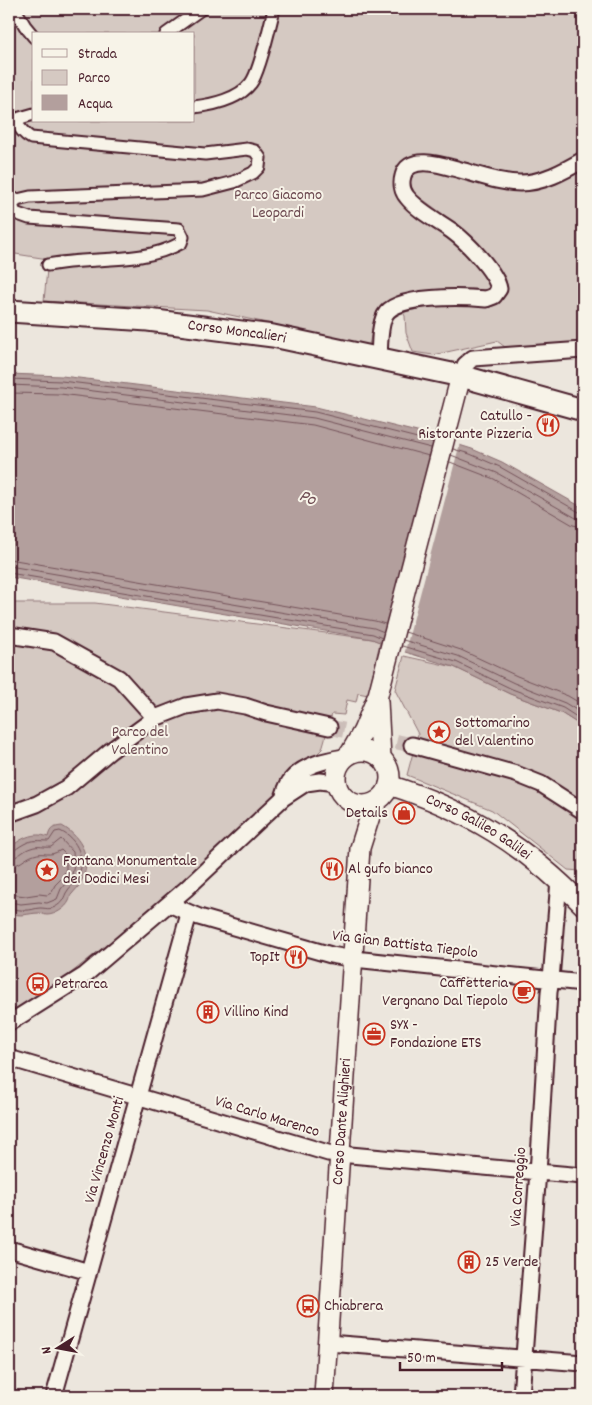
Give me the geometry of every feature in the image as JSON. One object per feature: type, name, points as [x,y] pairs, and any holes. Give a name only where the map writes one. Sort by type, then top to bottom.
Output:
[{"type":"main road","name":"Corso Moncalieri","points":[[9,311],[168,322],[273,336],[461,376],[583,410]]},
{"type":"street","points":[[15,9],[32,35]]},
{"type":"street","points":[[169,32],[201,9]]},
{"type":"street","points":[[195,107],[227,99],[250,84],[256,73],[274,9]]},
{"type":"street","points":[[9,113],[18,124],[22,133],[30,138],[205,154],[247,150],[255,151],[260,158],[259,167],[253,173],[234,182],[203,190],[30,197],[14,202],[12,205],[15,213],[30,218],[147,228],[173,228],[179,230],[183,237],[181,243],[173,248],[150,254],[102,261],[67,261],[48,265]]},
{"type":"street","points":[[18,124],[20,118],[32,115]]},
{"type":"street","points":[[379,358],[382,324],[385,314],[391,308],[400,304],[429,298],[468,297],[486,299],[494,296],[499,289],[498,280],[486,265],[454,233],[411,202],[405,195],[401,183],[404,171],[410,165],[427,162],[503,182],[521,183],[542,179],[561,172],[583,160]]},
{"type":"street","points":[[283,798],[290,781],[302,770],[348,754],[363,750],[373,752],[387,766],[390,776],[389,786],[377,802],[364,806],[350,802],[340,794],[336,783],[336,773],[338,764],[348,754],[363,731],[378,695],[465,365],[474,358],[583,350]]},
{"type":"street","points":[[9,635],[54,642],[119,678],[154,718]]},
{"type":"street","points":[[378,695],[381,758]]},
{"type":"street","points":[[9,814],[37,804],[66,788],[110,751],[154,718],[186,706],[217,701],[329,727]]},
{"type":"street","points":[[412,745],[516,774],[541,784],[583,811]]},
{"type":"street","points":[[9,1023],[85,975],[170,904],[283,798],[306,783],[320,781],[336,783]]},
{"type":"street","name":"Corso Galileo Galilei","points":[[389,786],[432,801],[486,826],[515,844],[559,880],[583,905]]},
{"type":"street","name":"Corso Dante Alighieri","points":[[350,802],[360,848]]},
{"type":"street","name":"Corso Dante Alighieri","points":[[324,1396],[360,848],[372,810],[377,802]]},
{"type":"street","points":[[552,980],[559,880]]},
{"type":"street","name":"Via Gian Battista Tiepolo","points":[[170,904],[189,914],[331,955],[583,983]]},
{"type":"street","name":"Via Vincenzo Monti","points":[[54,1396],[189,914]]},
{"type":"street","name":"Via Correggio","points":[[521,1396],[549,992],[552,980]]},
{"type":"street","name":"Via Carlo Marenco","points":[[9,1058],[318,1151],[341,1155],[583,1176]]},
{"type":"street","points":[[9,1249],[89,1272]]},
{"type":"street","points":[[328,1343],[583,1363]]},
{"type":"green space","name":"Parco Giacomo Leopardi","points":[[9,9],[583,9],[583,150],[551,168],[530,174],[518,175],[491,172],[423,156],[408,158],[397,172],[396,192],[404,206],[465,253],[486,277],[491,286],[489,290],[444,289],[412,293],[386,302],[377,312],[369,345],[207,310],[44,301],[48,259],[9,253]]},
{"type":"green space","points":[[583,167],[583,343],[510,348],[497,341],[433,355],[413,352],[406,333],[403,312],[445,304],[487,306],[502,299],[507,285],[505,277],[498,268],[459,226],[414,193],[410,186],[410,174],[420,169],[428,170],[486,184]]},
{"type":"green space","name":"Parco del Valentino","points":[[9,603],[95,603],[372,639],[380,642],[368,695],[358,693],[356,702],[347,700],[344,715],[332,714],[322,749],[162,901],[52,988],[9,1018]]},
{"type":"green space","points":[[404,656],[454,667],[510,694],[561,713],[583,727],[583,874],[580,871],[568,870],[492,810],[407,775],[418,734],[395,690]]},
{"type":"water","name":"Po","points":[[9,374],[62,376],[316,407],[421,433],[472,449],[502,462],[578,505],[583,510],[583,727],[561,713],[510,694],[454,667],[405,652],[372,639],[9,577]]},
{"type":"water","name":"Fontana Monumentale dei Dodici Mesi","points":[[62,826],[75,836],[84,850],[86,866],[79,885],[65,906],[53,914],[20,915],[9,912],[9,849],[27,837],[43,835],[48,837],[52,829]]},
{"type":"pier","points":[[436,436],[460,443],[404,655],[382,646]]},
{"type":"tunnel","points":[[329,727],[412,745]]},
{"type":"place","name":"Catullo - Ristorante Pizzeria","points":[[548,425]]},
{"type":"place","name":"Sottomarino del Valentino","points":[[439,732]]},
{"type":"place","name":"Details","points":[[404,813]]},
{"type":"place","name":"Al gufo bianco","points":[[332,869]]},
{"type":"place","name":"Fontana Monumentale dei Dodici Mesi","points":[[47,870]]},
{"type":"place","name":"TopIt","points":[[296,957]]},
{"type":"place","name":"Petrarca","points":[[38,984]]},
{"type":"place","name":"Caffetteria Vergnano Dal Tiepolo","points":[[524,992]]},
{"type":"place","name":"Villino Kind","points":[[208,1012]]},
{"type":"place","name":"SYX - Fondazione ETS","points":[[374,1034]]},
{"type":"place","name":"25 Verde","points":[[469,1262]]},
{"type":"place","name":"Chiabrera","points":[[308,1306]]}]
